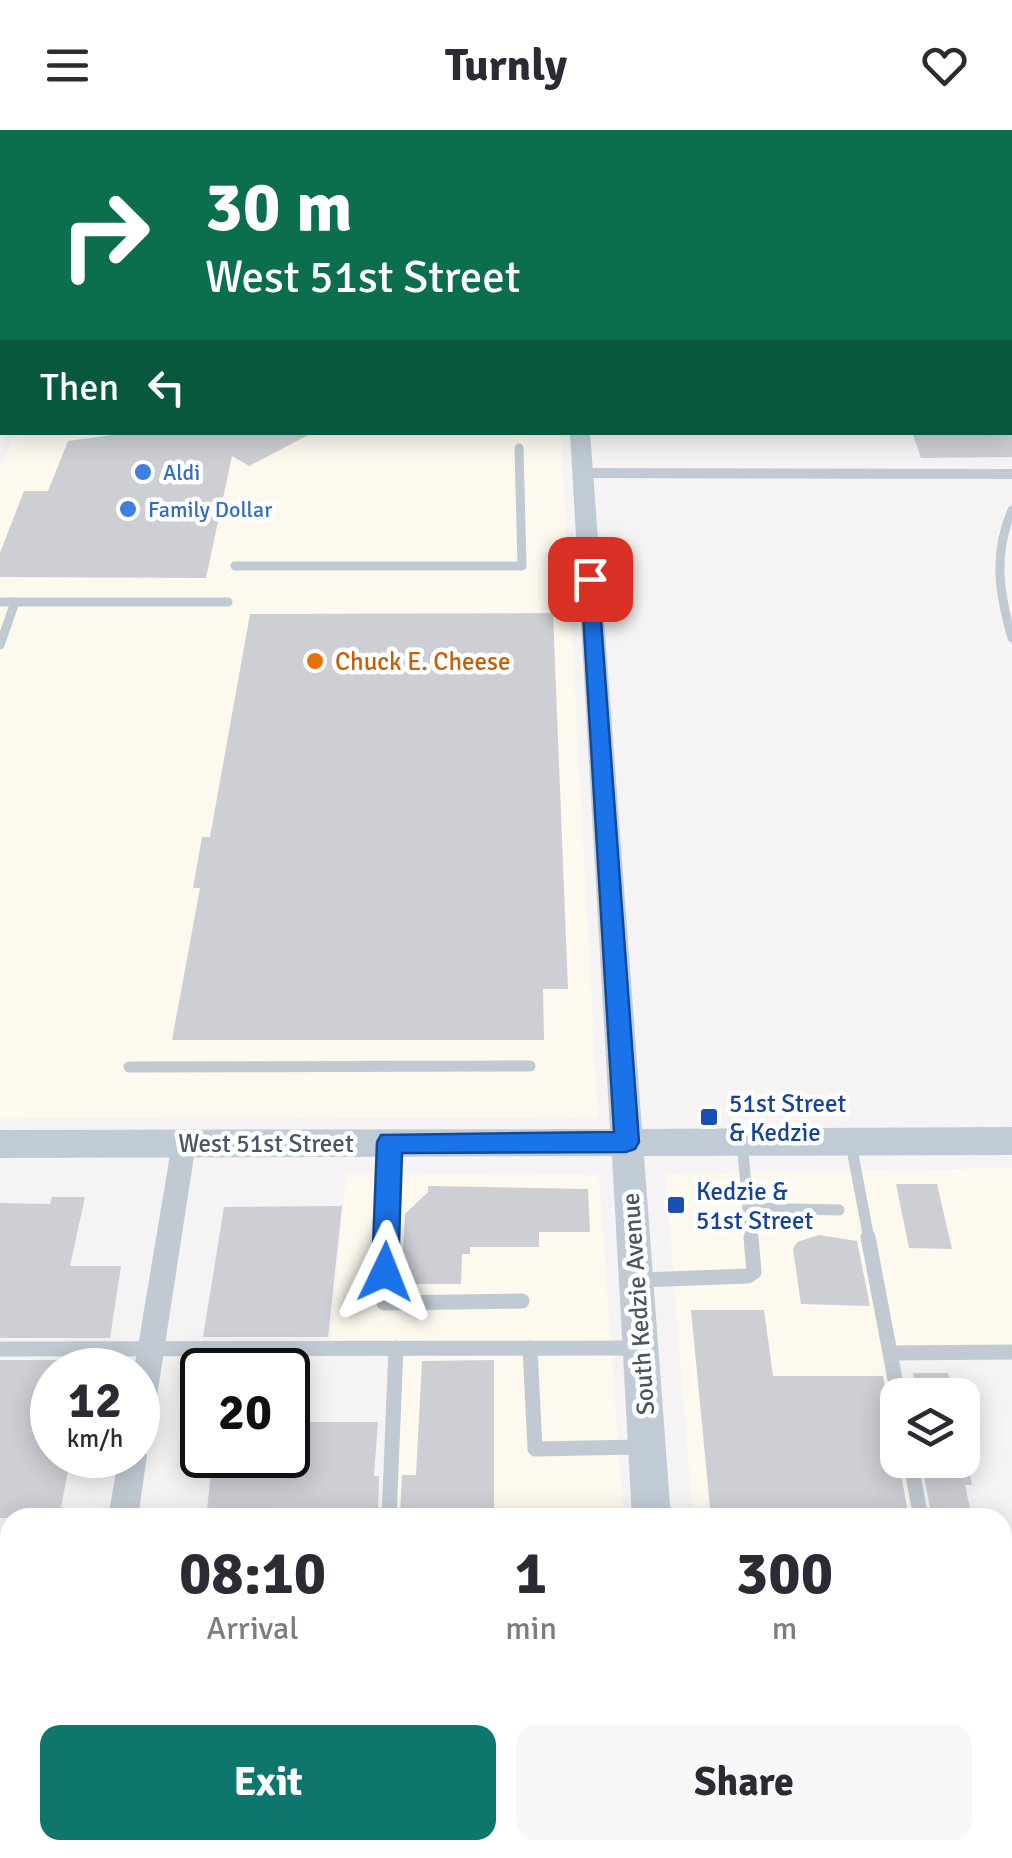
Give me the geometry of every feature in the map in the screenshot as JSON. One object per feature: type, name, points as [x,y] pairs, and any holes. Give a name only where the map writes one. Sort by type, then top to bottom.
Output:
[{"type":"main road","name":"South Kedzie Avenue","points":[[580,435],[651,1508]]},
{"type":"main road","name":"West 51st Street","points":[[0,1144],[1012,1141]]},
{"type":"street","points":[[583,473],[1012,474]]},
{"type":"street","points":[[151,1348],[184,1143]]},
{"type":"street","points":[[125,1508],[129,1478]]},
{"type":"lane","points":[[235,566],[522,566],[519,448]]},
{"type":"lane","points":[[1012,510],[1002,531],[997,570],[1012,638]]},
{"type":"lane","points":[[0,602],[228,602]]},
{"type":"lane","points":[[0,645],[16,602]]},
{"type":"lane","points":[[129,1067],[530,1066]]},
{"type":"lane","points":[[850,1141],[895,1378]]},
{"type":"lane","points":[[390,1142],[384,1302],[522,1302]]},
{"type":"lane","points":[[636,1280],[751,1274],[742,1142]]},
{"type":"lane","points":[[748,1208],[839,1210]]},
{"type":"lane","points":[[388,1508],[396,1348]]},
{"type":"lane","points":[[530,1348],[535,1449],[648,1447]]},
{"type":"lane","points":[[160,1349],[640,1348]]},
{"type":"lane","points":[[0,1349],[30,1349]]},
{"type":"lane","points":[[890,1353],[1012,1352]]},
{"type":"lane","points":[[913,1478],[919,1508]]},
{"type":"shaded area","points":[[14,435],[561,435],[598,1117],[0,1119],[0,469]]},
{"type":"shaded area","points":[[1012,1168],[1012,1352],[891,1353],[895,1378],[880,1378],[880,1478],[913,1478],[919,1508],[692,1508],[665,1174]]},
{"type":"shaded area","points":[[346,1173],[599,1175],[623,1508],[389,1508],[396,1349],[330,1349]]},
{"type":"building","points":[[113,435],[308,435],[249,466],[232,456],[206,578],[0,577],[0,553],[24,491],[48,491],[68,441]]},
{"type":"building","points":[[913,435],[1012,435],[1012,457],[921,458]]},
{"type":"building","points":[[553,613],[568,989],[543,989],[544,1040],[172,1040],[200,888],[193,888],[202,837],[210,837],[250,614]]},
{"type":"building","points":[[896,1184],[937,1184],[952,1249],[909,1248]]},
{"type":"building","points":[[428,1186],[588,1189],[590,1232],[539,1232],[539,1247],[470,1247],[470,1254],[462,1254],[461,1284],[401,1284],[405,1214],[428,1192]]},
{"type":"building","points":[[52,1197],[85,1197],[70,1266],[121,1266],[110,1338],[0,1338],[0,1203],[50,1204]]},
{"type":"building","points":[[342,1206],[328,1337],[203,1337],[224,1207]]},
{"type":"building","points":[[819,1235],[857,1241],[870,1306],[801,1304],[793,1249],[797,1242]]},
{"type":"building","points":[[691,1310],[764,1310],[773,1376],[883,1376],[880,1478],[902,1478],[907,1508],[710,1508]]},
{"type":"building","points":[[0,1360],[30,1360],[30,1478],[67,1478],[61,1508],[0,1508]]},
{"type":"building","points":[[494,1360],[494,1508],[400,1508],[402,1475],[416,1475],[422,1361]]},
{"type":"building","points":[[913,1373],[948,1373],[949,1378],[914,1378]]},
{"type":"building","points":[[310,1422],[378,1422],[374,1476],[379,1476],[378,1508],[207,1508],[210,1478],[310,1478]]},
{"type":"building","points":[[924,1478],[971,1478],[972,1485],[965,1485],[970,1508],[930,1508]]},
{"type":"place","name":"Aldi","points":[[143,472]]},
{"type":"place","name":"Family Dollar","points":[[128,509]]},
{"type":"place","name":"Chuck E. Cheese","points":[[315,661]]},
{"type":"place","name":"51st Street & Kedzie","points":[[709,1117]]},
{"type":"place","name":"Kedzie & 51st Street","points":[[676,1205]]},
{"type":"route","points":[[385,1272],[390,1142],[626,1142],[590,579]]}]
